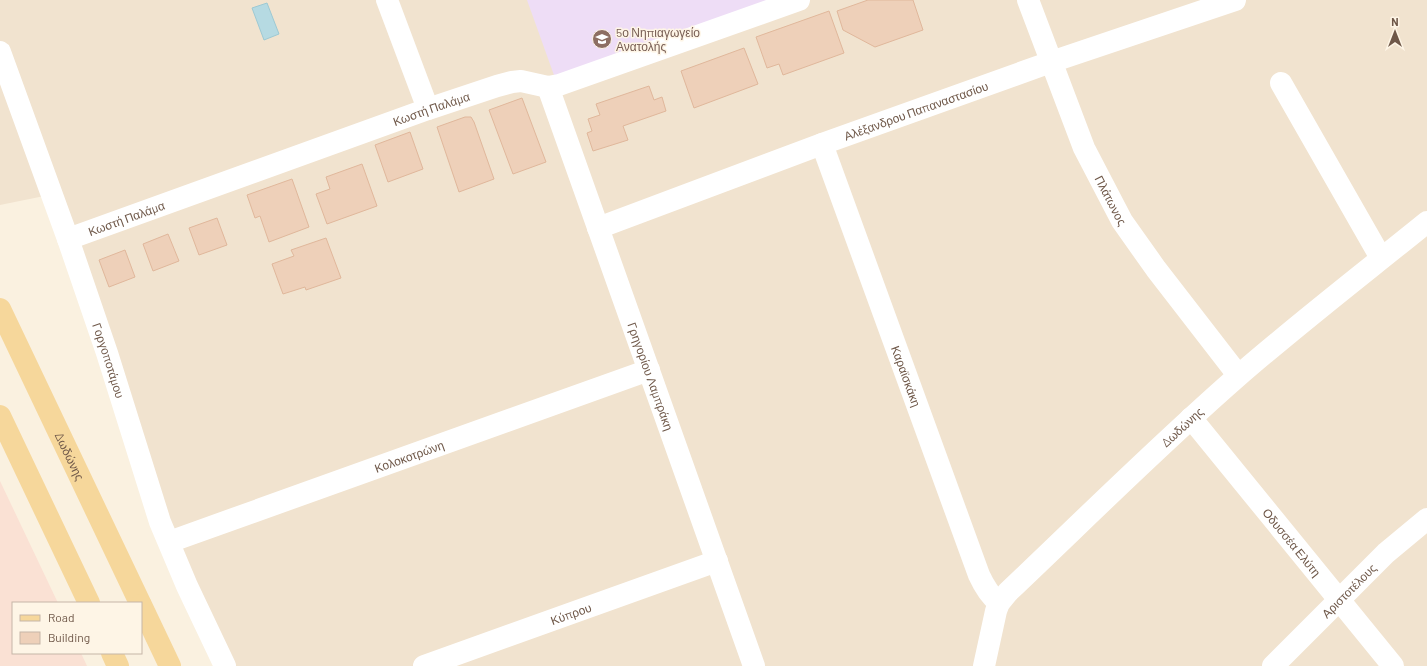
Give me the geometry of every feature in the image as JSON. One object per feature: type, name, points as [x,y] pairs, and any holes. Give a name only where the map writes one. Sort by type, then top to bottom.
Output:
[{"type":"main road","name":"Δωδώνης","points":[[0,309],[139,602]]},
{"type":"main road","points":[[0,416],[88,602]]},
{"type":"main road","name":"Δωδώνης","points":[[142,608],[170,666]]},
{"type":"main road","points":[[112,654],[118,666]]},
{"type":"street","points":[[387,0],[428,109]]},
{"type":"street","name":"Κωστή Παλάμα","points":[[68,239],[428,109],[497,86],[521,81],[548,87],[559,85],[799,0]]},
{"type":"street","name":"Πλάτωνος","points":[[1028,0],[1084,148],[1122,221],[1156,269],[1238,375]]},
{"type":"street","name":"Αλέξανδρου Παπαναστασίου","points":[[598,228],[822,144],[1051,62],[1235,0]]},
{"type":"street","name":"Γοργοποτάμου","points":[[0,52],[68,239],[107,352],[160,522],[187,586],[225,666]]},
{"type":"street","points":[[1281,83],[1381,258]]},
{"type":"street","name":"Γρηγορίου Λαμπράκη","points":[[548,87],[754,666]]},
{"type":"street","name":"Καραϊσκάκη","points":[[822,144],[979,574],[990,596],[999,603]]},
{"type":"street","name":"Δωδώνης","points":[[984,666],[994,618],[999,603],[1008,592],[1238,375],[1381,258],[1427,223]]},
{"type":"street","name":"Κολοκοτρώνη","points":[[169,542],[649,370]]},
{"type":"street","name":"Οδυσσέα Ελύτη","points":[[1191,418],[1393,666]]},
{"type":"street","name":"Αριστοτέλους","points":[[1273,666],[1386,553],[1427,519]]},
{"type":"street","name":"Κύπρου","points":[[424,666],[717,561]]},
{"type":"shaded area","points":[[0,0],[1427,0],[1427,666],[230,666],[179,556],[59,193],[0,205]]},
{"type":"shaded area","name":"5ο Νηπιαγωγείο Ανατολής","points":[[527,0],[769,0],[555,78]]},
{"type":"shaded area","points":[[0,481],[58,602],[12,602],[12,654],[81,654],[87,666],[0,666]]},
{"type":"water","points":[[267,3],[279,34],[264,40],[252,8]]},
{"type":"building","points":[[868,0],[913,0],[923,30],[875,47],[843,30],[837,11]]},
{"type":"building","points":[[829,11],[844,53],[783,75],[779,64],[767,68],[756,37]]},
{"type":"building","points":[[744,48],[758,84],[694,108],[681,71]]},
{"type":"building","points":[[649,86],[654,100],[662,97],[666,111],[623,126],[628,140],[593,151],[587,133],[592,131],[588,119],[600,115],[596,104]]},
{"type":"building","points":[[522,98],[546,162],[513,174],[489,110]]},
{"type":"building","points":[[465,117],[471,117],[474,122],[494,179],[459,192],[437,127]]},
{"type":"building","points":[[410,132],[423,169],[388,182],[375,145]]},
{"type":"building","points":[[362,164],[377,206],[327,224],[316,194],[330,189],[326,177]]},
{"type":"building","points":[[292,179],[309,227],[269,242],[260,216],[255,218],[247,195]]},
{"type":"building","points":[[217,218],[227,245],[199,255],[189,228]]},
{"type":"building","points":[[168,234],[179,261],[153,271],[143,244]]},
{"type":"building","points":[[326,238],[341,278],[306,290],[305,287],[283,294],[272,264],[294,256],[291,250]]},
{"type":"building","points":[[125,250],[135,277],[109,287],[99,260]]},
{"type":"place","name":"5ο Νηπιαγωγείο Ανατολής","points":[[602,39]]}]
